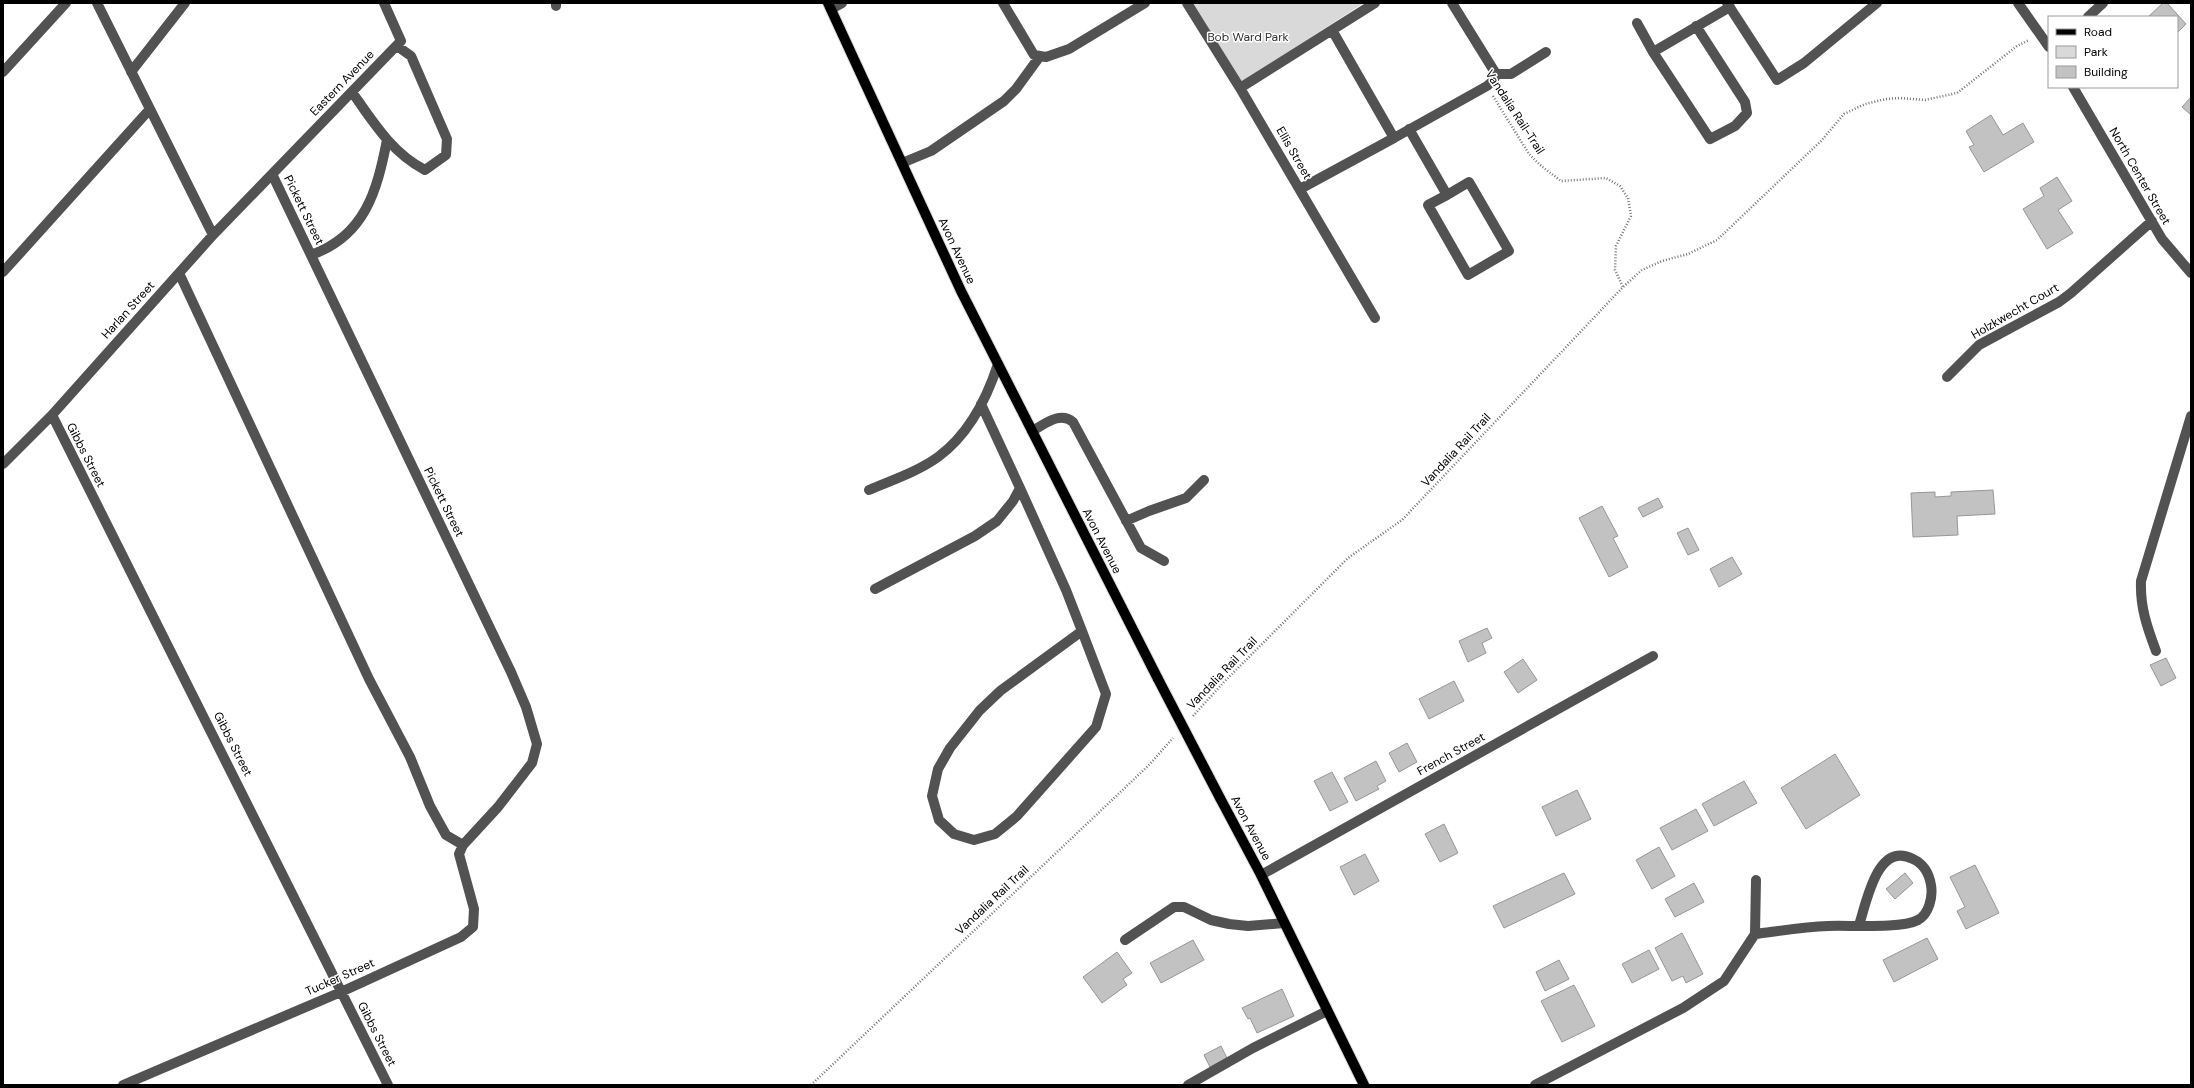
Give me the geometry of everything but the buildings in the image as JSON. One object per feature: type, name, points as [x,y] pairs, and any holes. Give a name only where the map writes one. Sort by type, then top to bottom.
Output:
[{"type":"main road","name":"Avon Avenue","points":[[829,6],[961,291],[1158,679],[1260,874],[1364,1085]]},
{"type":"street","points":[[3,72],[66,3]]},
{"type":"street","points":[[97,3],[212,235]]},
{"type":"street","points":[[131,72],[185,3]]},
{"type":"street","points":[[352,92],[387,140],[410,162],[425,170],[446,155],[447,139],[411,56],[397,46],[401,41],[384,3]]},
{"type":"street","points":[[829,6],[842,3]]},
{"type":"street","points":[[1003,3],[1034,55],[1046,57],[1069,49],[1145,3]]},
{"type":"street","name":"Ellis Street","points":[[1187,3],[1240,88],[1375,318]]},
{"type":"street","points":[[1240,88],[1375,3]]},
{"type":"street","points":[[1452,3],[1496,74]]},
{"type":"street","points":[[1653,52],[1728,5],[1777,80],[1804,63],[1877,3]]},
{"type":"street","points":[[2018,3],[2048,46]]},
{"type":"street","points":[[2089,16],[2102,3]]},
{"type":"street","points":[[1636,24],[1710,139],[1736,126],[1748,113],[1745,102],[1696,26]]},
{"type":"street","points":[[1332,30],[1394,138]]},
{"type":"street","name":"Eastern Avenue","points":[[272,174],[397,46]]},
{"type":"street","points":[[1496,74],[1511,74],[1546,52]]},
{"type":"street","points":[[902,163],[932,151],[1004,101],[1016,89],[1040,56]]},
{"type":"street","points":[[1300,189],[1487,86],[1494,80],[1496,74]]},
{"type":"street","name":"North Center Street","points":[[2074,88],[2162,239],[2191,273]]},
{"type":"street","points":[[3,272],[150,109]]},
{"type":"street","points":[[1409,128],[1447,195]]},
{"type":"street","points":[[311,255],[329,249],[348,234],[365,214],[383,163],[387,140]]},
{"type":"street","name":"Harlan Street","points":[[3,464],[52,415],[212,235],[272,174]]},
{"type":"street","name":"Pickett Street","points":[[272,174],[511,672],[526,707],[537,744],[532,763],[498,807],[463,845]]},
{"type":"street","points":[[1469,182],[1509,251],[1468,275],[1428,205],[1447,195],[1469,182]]},
{"type":"street","name":"Holzkwecht Court","points":[[1948,377],[1979,345],[2060,302],[2152,221]]},
{"type":"street","points":[[179,273],[369,679],[410,757],[430,806],[446,836],[463,845]]},
{"type":"street","points":[[869,490],[903,476],[938,457],[957,438],[981,404],[991,388],[998,364]]},
{"type":"street","points":[[981,404],[1066,590],[1082,630],[1106,694],[1096,727],[1017,816],[995,834],[974,840],[954,834],[939,820],[932,796],[938,769],[950,748],[980,710],[1000,691],[1082,630]]},
{"type":"street","name":"Gibbs Street","points":[[52,415],[250,807],[388,1085]]},
{"type":"street","points":[[2156,651],[2147,628],[2141,601],[2141,581],[2191,416]]},
{"type":"street","points":[[1032,431],[1061,417],[1066,417],[1073,422],[1141,548],[1164,561]]},
{"type":"street","points":[[1126,521],[1186,498],[1204,480]]},
{"type":"street","points":[[875,589],[975,536],[996,521],[1013,501],[1020,488]]},
{"type":"street","name":"French Street","points":[[1260,874],[1652,656]]},
{"type":"street","name":"Tucker Street","points":[[123,1085],[341,992],[461,937],[473,927],[474,909],[459,854],[463,845]]},
{"type":"street","points":[[1755,934],[1826,926],[1859,925],[1912,923],[1924,916],[1928,911],[1932,887],[1924,866],[1904,854],[1891,856],[1884,861],[1872,886],[1859,925]]},
{"type":"street","points":[[1535,1085],[1683,1008],[1724,981],[1755,934],[1756,880]]},
{"type":"street","points":[[1125,940],[1174,908],[1184,907],[1211,920],[1229,924],[1248,926],[1284,923]]},
{"type":"street","points":[[1188,1085],[1253,1048],[1327,1011]]},
{"type":"path","name":"Vandalia Rail Trail","points":[[1192,717],[1224,682],[1348,558],[1402,520],[1623,287],[1642,270],[1662,261],[1688,254],[1717,240],[1821,141],[1844,114],[1865,104],[1886,99],[1900,98],[1925,100],[1957,93],[2017,46],[2040,34]]},
{"type":"path","name":"Vandalia Rail-Trail","points":[[1487,86],[1529,154],[1540,165],[1561,181],[1606,178],[1620,186],[1628,198],[1631,216],[1616,246],[1615,270],[1623,287]]},
{"type":"path","name":"Vandalia Rail Trail","points":[[811,1085],[1150,764],[1176,735]]},
{"type":"green space","name":"Bob Ward Park","points":[[1187,3],[1364,3],[1238,84]]}]
